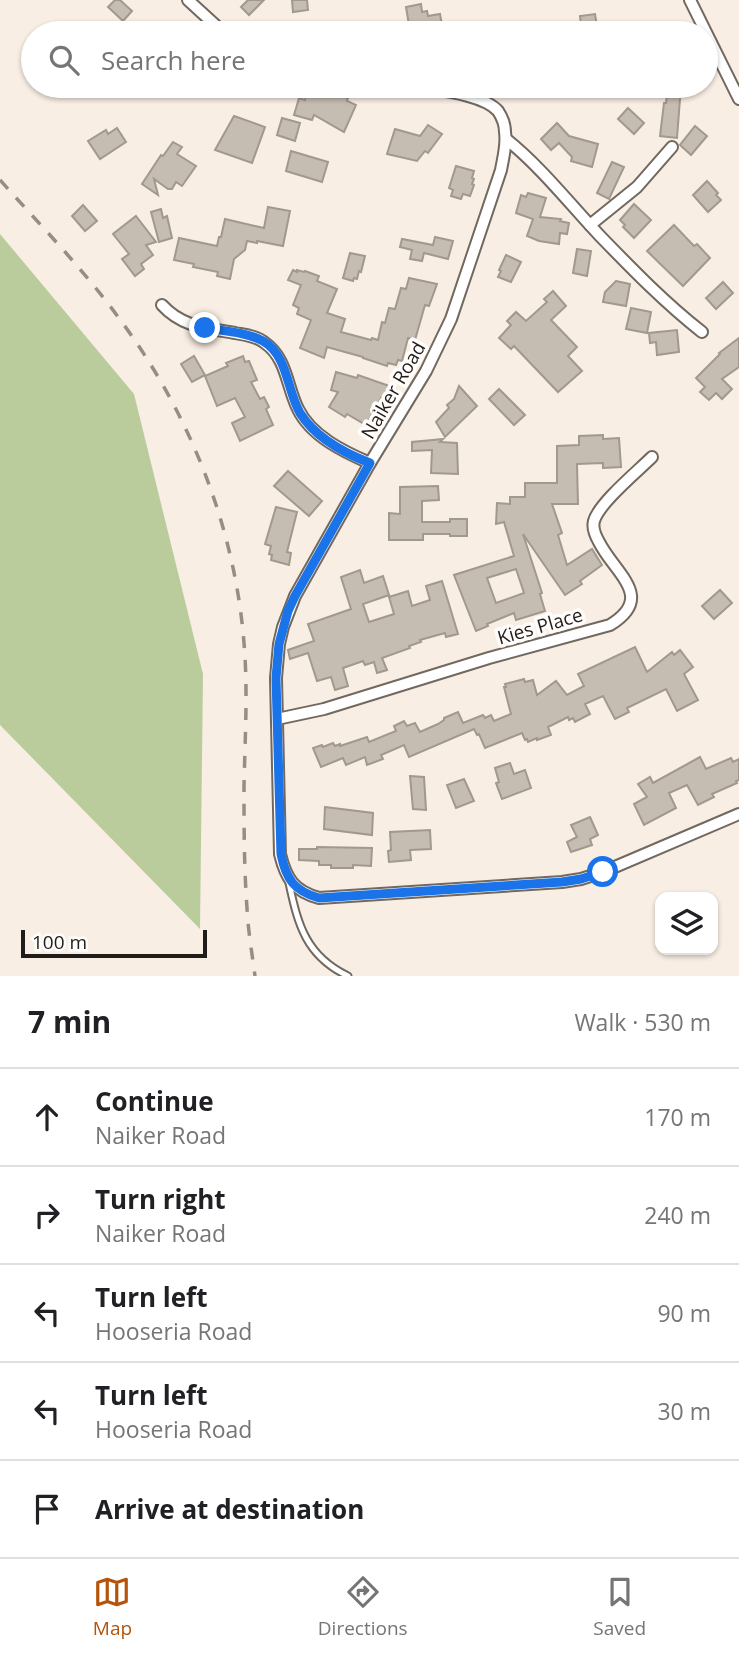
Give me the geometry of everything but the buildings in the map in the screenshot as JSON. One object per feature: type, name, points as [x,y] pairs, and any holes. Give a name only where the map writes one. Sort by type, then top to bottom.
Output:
[{"type":"street","points":[[188,0],[211,21]]},
{"type":"street","points":[[690,0],[700,21]]},
{"type":"street","points":[[718,57],[739,99]]},
{"type":"street","points":[[471,98],[491,105],[498,112],[506,139],[527,157],[674,310],[702,332]]},
{"type":"street","name":"Naiker Road","points":[[288,878],[281,854],[276,678],[279,644],[288,611],[443,339],[501,170],[506,139]]},
{"type":"street","points":[[590,225],[637,187],[672,147]]},
{"type":"street","points":[[162,305],[170,314],[190,324],[251,336],[265,342],[282,364],[295,402],[307,422],[348,454],[370,463]]},
{"type":"street","name":"Kies Place","points":[[277,719],[324,709],[610,625],[621,618],[629,610],[633,600],[631,590],[601,547],[593,524],[608,499],[652,457]]},
{"type":"street","points":[[288,878],[296,888],[319,898],[581,879],[739,814]]},
{"type":"lane","points":[[288,878],[296,916],[304,936],[327,963],[348,976]]},
{"type":"green space","points":[[0,234],[134,394],[203,674],[200,929],[0,725]]},
{"type":"railway","points":[[0,180],[95,287],[148,360],[189,436],[220,517],[231,558],[244,643],[245,862],[248,925],[255,976]]},
{"type":"route","points":[[205,328],[251,336],[265,342],[282,364],[302,416],[313,428],[348,454],[370,463],[295,596],[279,644],[276,678],[281,854],[288,878],[296,888],[319,898],[562,882],[603,872]]}]
